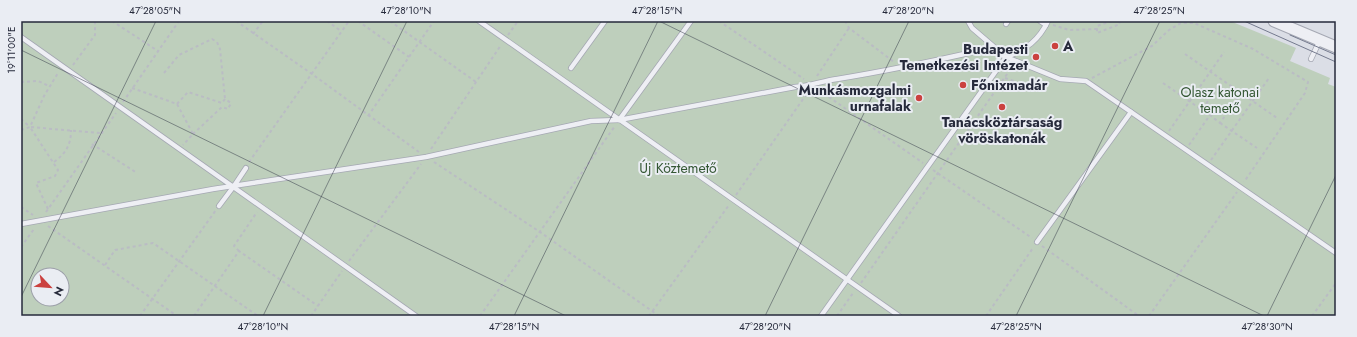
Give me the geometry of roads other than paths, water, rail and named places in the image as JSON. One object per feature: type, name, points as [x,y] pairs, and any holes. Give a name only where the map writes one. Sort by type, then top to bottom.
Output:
[{"type":"street","points":[[1274,21],[1336,47]]},
{"type":"lane","points":[[479,21],[857,288],[899,316]]},
{"type":"lane","points":[[571,68],[605,21]]},
{"type":"lane","points":[[619,120],[691,21]]},
{"type":"lane","points":[[968,21],[972,28],[1006,57]]},
{"type":"lane","points":[[821,316],[1006,57],[1029,46],[1047,23],[1040,21]]},
{"type":"lane","points":[[21,37],[119,108],[262,205],[416,316]]},
{"type":"lane","points":[[1311,59],[1320,40]]},
{"type":"lane","points":[[21,224],[258,182],[426,157],[591,121],[619,120],[795,87],[813,85],[834,79],[903,68],[982,50],[994,52],[1060,79],[1086,81],[1336,253]]},
{"type":"lane","points":[[1037,242],[1131,112]]},
{"type":"lane","points":[[219,206],[246,168]]},
{"type":"tram line","points":[[1244,21],[1336,62]]},
{"type":"tram line","points":[[1290,35],[1336,55]]},
{"type":"place","name":"A","points":[[1055,46]]},
{"type":"place","name":"Budapesti Temetkezési Intézet","points":[[1036,57]]},
{"type":"place","name":"Főnixmadár","points":[[963,85]]},
{"type":"place","name":"Munkásmozgalmi urnafalak","points":[[919,98]]},
{"type":"place","name":"Tanácsköztársaság vöröskatonák","points":[[1002,107]]},
{"type":"park label","name":"Olasz katonai temető","points":[[1220,100]]},
{"type":"park label","name":"Új Köztemető","points":[[678,168]]}]
